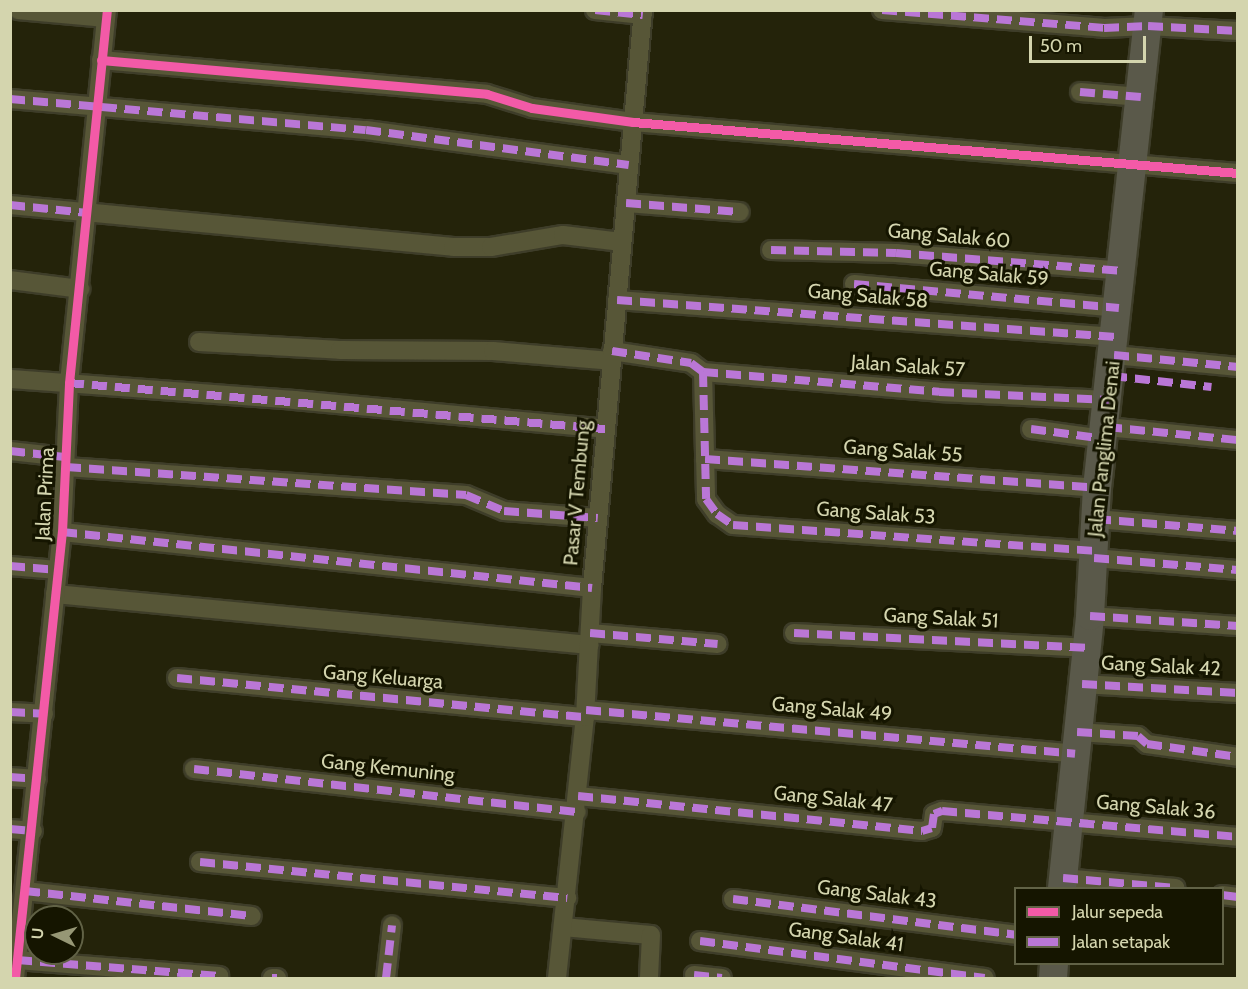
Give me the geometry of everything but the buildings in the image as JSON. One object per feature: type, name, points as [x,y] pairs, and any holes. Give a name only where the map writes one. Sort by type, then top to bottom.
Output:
[{"type":"main road","name":"Jalan Panglima Denai","points":[[1063,883],[1090,616],[1097,488],[1107,422],[1148,18]]},
{"type":"street","points":[[18,10],[107,14]]},
{"type":"street","points":[[595,10],[643,13]]},
{"type":"street","points":[[882,10],[1104,28],[1148,18],[1238,31]]},
{"type":"street","name":"Pasar V Tembung","points":[[557,978],[577,804],[605,429],[643,13]]},
{"type":"street","name":"Jalan Prima","points":[[15,978],[17,912],[25,891],[33,831],[62,532],[69,383],[107,14]]},
{"type":"street","points":[[101,60],[487,94],[532,108],[633,123],[1134,162],[1238,173]]},
{"type":"street","points":[[1080,92],[1141,97]]},
{"type":"street","points":[[10,99],[366,130],[629,165]]},
{"type":"street","points":[[626,203],[741,212]]},
{"type":"street","points":[[10,205],[453,247],[491,247],[563,235],[622,242]]},
{"type":"street","name":"Gang Salak 60","points":[[771,250],[896,254],[1123,271]]},
{"type":"street","points":[[10,280],[80,289]]},
{"type":"street","name":"Gang Salak 59","points":[[854,284],[1119,308]]},
{"type":"street","name":"Gang Salak 58","points":[[617,300],[1115,346],[1238,367]]},
{"type":"street","name":"Jalan Salak 57","points":[[199,342],[340,350],[493,351],[612,356],[692,363],[703,372],[939,392],[1107,422]]},
{"type":"street","name":"Gang Salak 53","points":[[703,372],[706,499],[717,514],[733,525],[1094,554],[1238,570]]},
{"type":"street","points":[[10,379],[605,429]]},
{"type":"street","points":[[1031,429],[1107,422],[1238,440]]},
{"type":"street","points":[[10,451],[65,462],[466,495],[513,513],[598,518]]},
{"type":"street","name":"Gang Salak 55","points":[[705,459],[1097,488]]},
{"type":"street","points":[[1096,519],[1238,531]]},
{"type":"street","points":[[62,532],[592,588]]},
{"type":"street","points":[[10,566],[58,570]]},
{"type":"street","points":[[55,594],[590,639],[718,644]]},
{"type":"street","points":[[1090,616],[1238,626]]},
{"type":"street","name":"Gang Salak 51","points":[[794,633],[1086,648]]},
{"type":"street","name":"Gang Keluarga","points":[[177,678],[585,713]]},
{"type":"street","name":"Gang Salak 42","points":[[1082,684],[1238,693]]},
{"type":"street","points":[[10,712],[44,714]]},
{"type":"street","name":"Gang Salak 49","points":[[585,713],[1076,743],[1138,736],[1147,744],[1238,757]]},
{"type":"street","name":"Gang Kemuning","points":[[194,769],[577,804]]},
{"type":"street","points":[[10,777],[37,780]]},
{"type":"street","name":"Gang Salak 47","points":[[577,804],[922,831],[932,828],[934,814],[942,811],[1070,821]]},
{"type":"street","name":"Gang Salak 36","points":[[1070,821],[1238,837]]},
{"type":"street","points":[[10,829],[33,831]]},
{"type":"street","points":[[200,862],[567,898]]},
{"type":"street","points":[[1063,883],[1153,887]]},
{"type":"street","points":[[25,891],[252,916]]},
{"type":"street","name":"Gang Salak 43","points":[[733,899],[1014,935]]},
{"type":"street","points":[[386,978],[392,925]]},
{"type":"street","points":[[563,927],[651,935],[649,978]]},
{"type":"street","name":"Gang Salak 41","points":[[700,941],[985,978]]},
{"type":"street","points":[[17,960],[219,976]]},
{"type":"street","points":[[694,975],[722,978]]},
{"type":"street","points":[[272,978],[277,978]]},
{"type":"marked path","points":[[595,10],[643,15]]},
{"type":"marked path","points":[[882,10],[1104,28],[1148,26],[1238,31]]},
{"type":"marked path","points":[[1080,92],[1141,97]]},
{"type":"marked path","points":[[10,99],[366,130],[629,165]]},
{"type":"marked path","points":[[626,203],[740,212]]},
{"type":"marked path","points":[[10,205],[88,213]]},
{"type":"marked path","points":[[771,250],[896,253],[1123,271]]},
{"type":"marked path","points":[[854,284],[1119,308]]},
{"type":"marked path","points":[[617,300],[1116,337]]},
{"type":"marked path","points":[[612,351],[691,363],[703,372],[706,499],[717,514],[733,525],[1094,551]]},
{"type":"marked path","points":[[1114,355],[1238,367]]},
{"type":"marked path","points":[[703,372],[939,392],[1109,400]]},
{"type":"marked path","points":[[1112,376],[1211,387]]},
{"type":"marked path","points":[[69,383],[605,429]]},
{"type":"marked path","points":[[1107,427],[1238,440]]},
{"type":"marked path","points":[[1031,429],[1105,439]]},
{"type":"marked path","points":[[10,451],[65,457]]},
{"type":"marked path","points":[[705,459],[1097,488]]},
{"type":"marked path","points":[[66,467],[466,495],[504,511],[598,518]]},
{"type":"marked path","points":[[1096,519],[1238,531]]},
{"type":"marked path","points":[[62,532],[592,588]]},
{"type":"marked path","points":[[1094,558],[1238,570]]},
{"type":"marked path","points":[[10,566],[58,570]]},
{"type":"marked path","points":[[1090,616],[1238,626]]},
{"type":"marked path","points":[[590,633],[718,644]]},
{"type":"marked path","points":[[794,633],[1086,648]]},
{"type":"marked path","points":[[177,678],[585,717]]},
{"type":"marked path","points":[[1082,684],[1238,693]]},
{"type":"marked path","points":[[586,710],[1075,754]]},
{"type":"marked path","points":[[10,712],[44,714]]},
{"type":"marked path","points":[[1077,732],[1138,736],[1147,744],[1238,757]]},
{"type":"marked path","points":[[194,769],[577,812]]},
{"type":"marked path","points":[[10,777],[37,779]]},
{"type":"marked path","points":[[578,796],[922,831],[932,828],[934,814],[942,811],[1238,837]]},
{"type":"marked path","points":[[10,829],[33,831]]},
{"type":"marked path","points":[[200,862],[567,898]]},
{"type":"marked path","points":[[1063,878],[1165,887]]},
{"type":"marked path","points":[[25,891],[252,916]]},
{"type":"marked path","points":[[1224,895],[1238,897]]},
{"type":"marked path","points":[[733,899],[1014,935]]},
{"type":"marked path","points":[[386,978],[392,925]]},
{"type":"marked path","points":[[700,941],[985,978]]},
{"type":"marked path","points":[[17,960],[219,976]]},
{"type":"marked path","points":[[694,975],[722,978]]},
{"type":"marked path","points":[[272,978],[277,978]]},
{"type":"cycle path","points":[[15,978],[62,532],[69,383],[107,10]]},
{"type":"cycle path","points":[[101,60],[487,94],[532,108],[633,122],[1238,173]]}]
